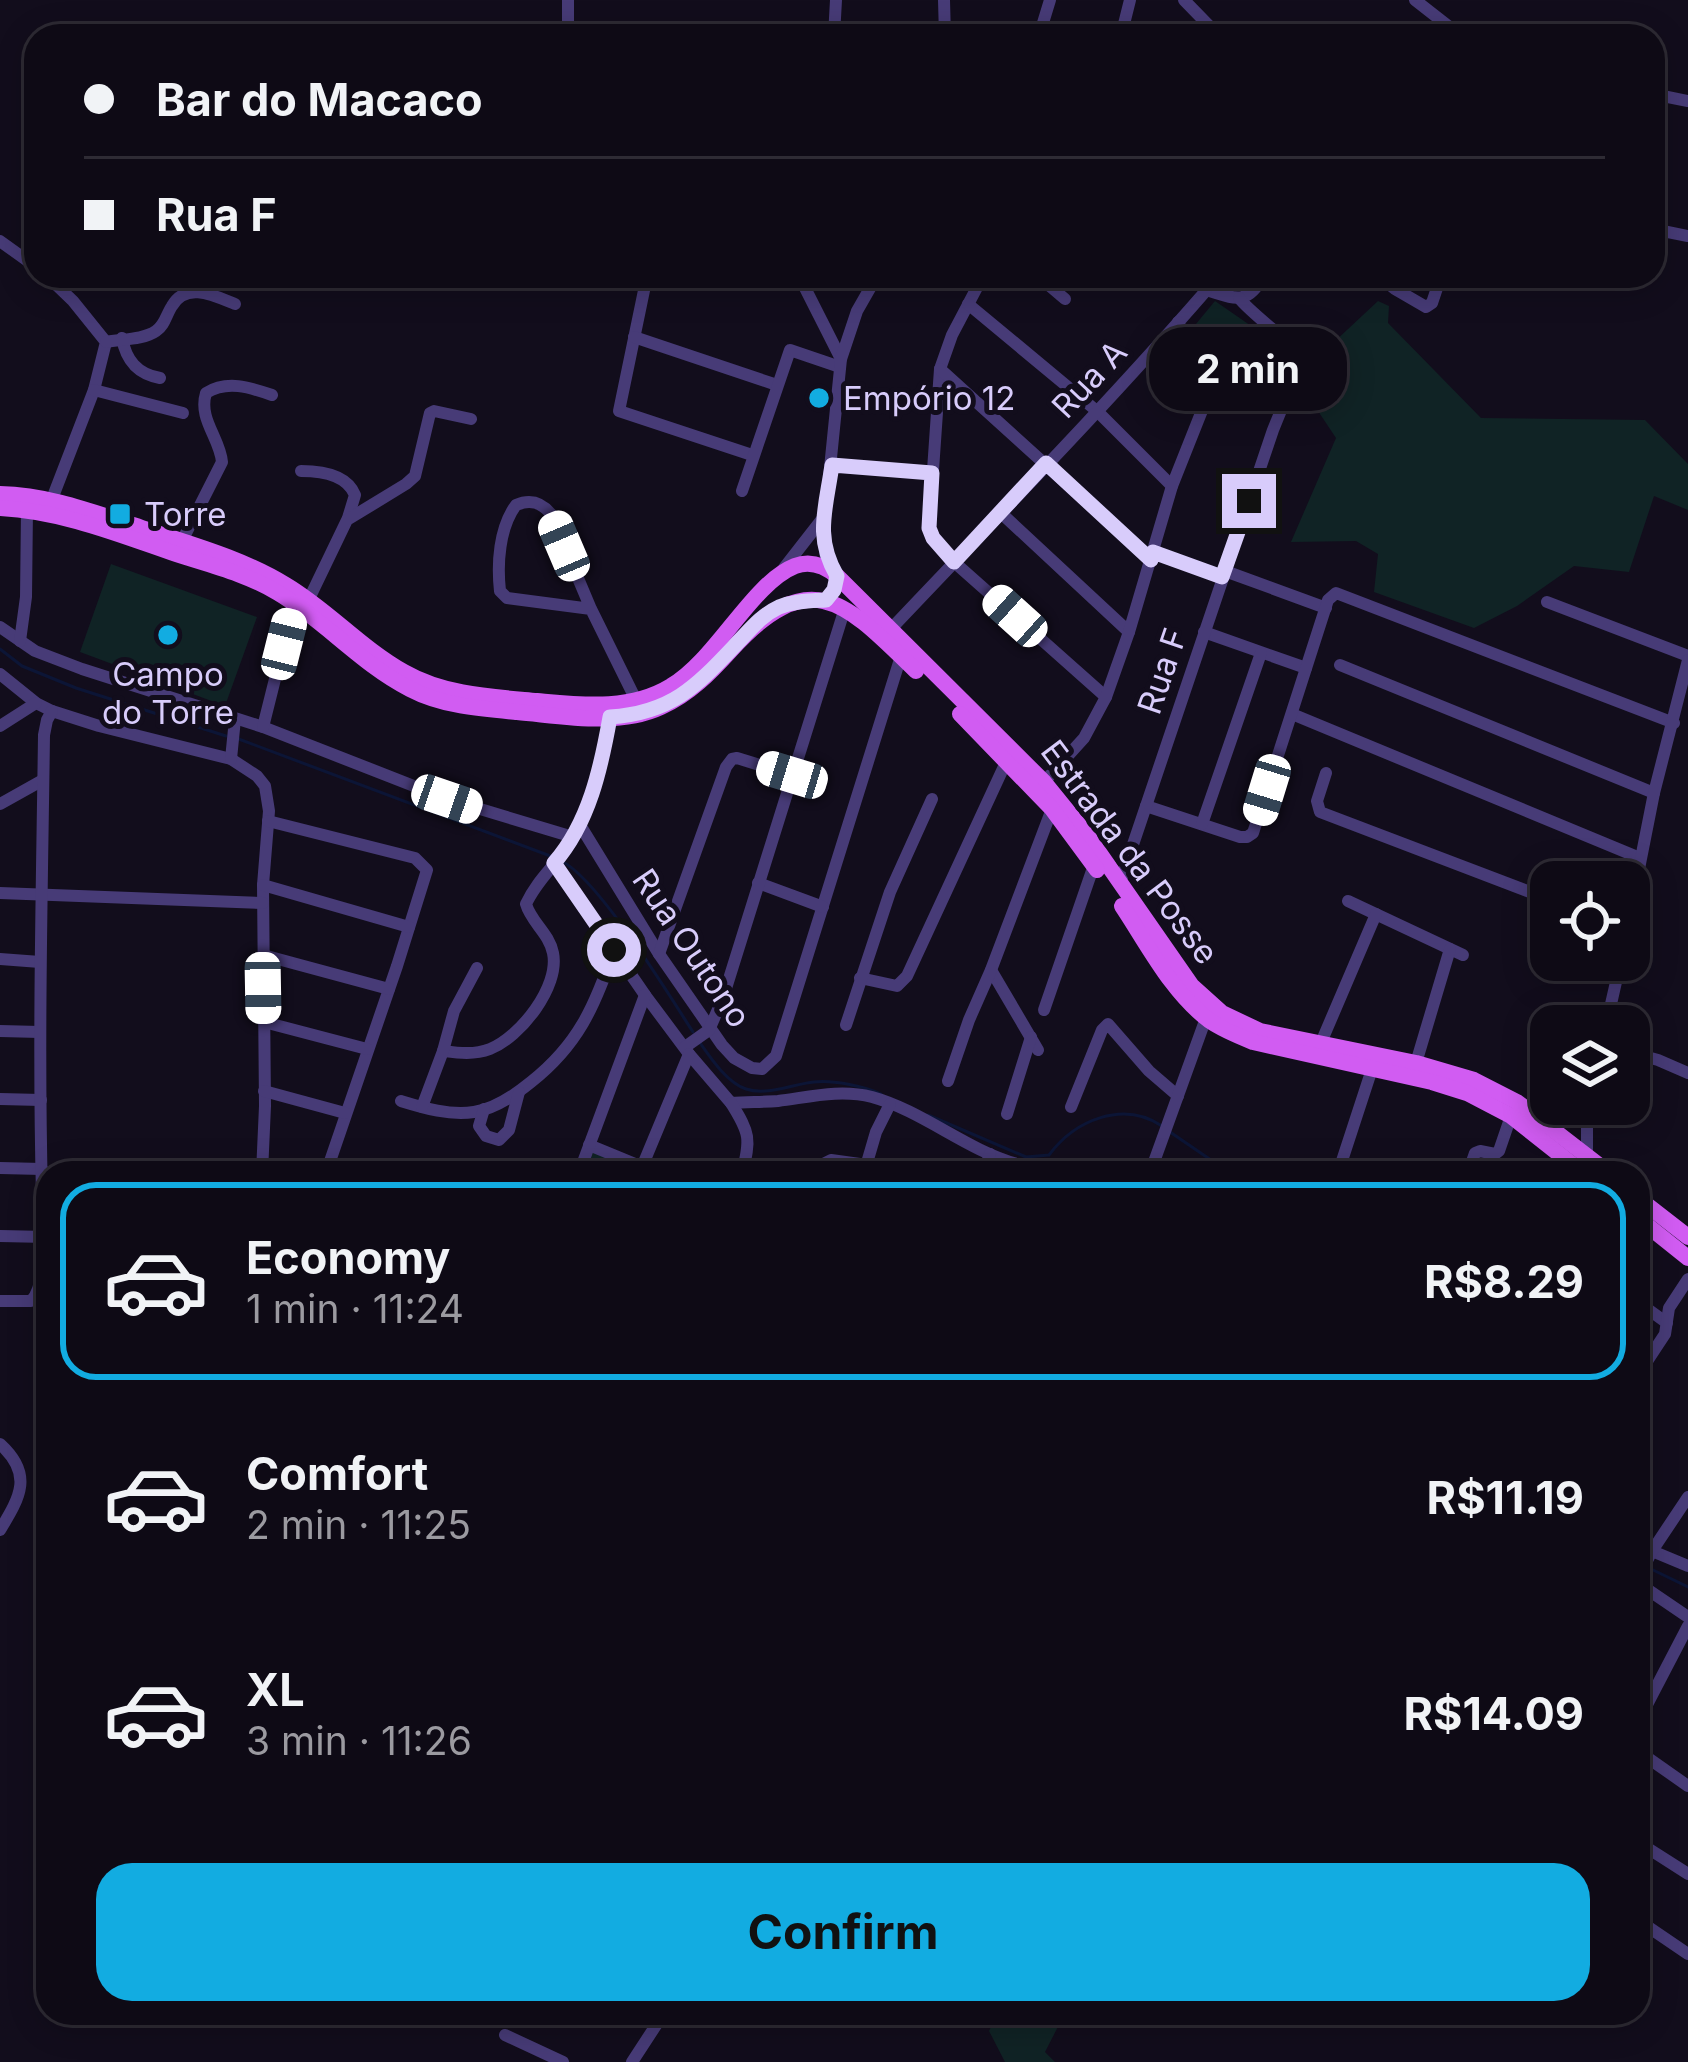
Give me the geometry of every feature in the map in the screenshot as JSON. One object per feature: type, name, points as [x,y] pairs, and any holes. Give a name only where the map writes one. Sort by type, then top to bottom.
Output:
[{"type":"main road","points":[[0,494],[52,500],[248,565],[301,601],[385,660],[425,682],[537,701],[597,705],[636,700],[670,687],[777,578],[804,564],[822,566],[837,576],[826,600],[786,604],[757,622],[680,698],[650,712],[585,718],[437,700],[413,691],[364,658],[301,601],[78,521],[0,508]]},
{"type":"main road","name":"Estrada da Posse","points":[[837,576],[1044,782],[1113,870],[1192,986],[1222,1013],[1260,1031],[1416,1063],[1489,1087],[1530,1113]]},
{"type":"main road","points":[[777,578],[786,604]]},
{"type":"main road","name":"Estrada da Posse","points":[[826,600],[845,608],[901,656],[1113,870],[1174,983],[1206,1018],[1253,1042],[1452,1088],[1481,1099],[1580,1161]]},
{"type":"main road","name":"Estrada da Posse","points":[[1549,1125],[1582,1161]]},
{"type":"main road","points":[[1650,1207],[1688,1237]]},
{"type":"main road","points":[[1650,1228],[1688,1258]]},
{"type":"street","points":[[1184,0],[1207,24]]},
{"type":"street","points":[[1415,0],[1446,24]]},
{"type":"street","points":[[1200,24],[1201,18]]},
{"type":"street","points":[[59,288],[106,342]]},
{"type":"street","points":[[644,288],[619,412],[752,455]]},
{"type":"street","points":[[803,288],[840,363]]},
{"type":"street","points":[[837,576],[826,558],[824,517],[840,363],[857,311],[870,288]]},
{"type":"street","points":[[977,288],[940,369],[929,528],[954,562],[1106,697]]},
{"type":"street","points":[[1052,288],[1065,299]]},
{"type":"street","points":[[1206,290],[1239,298],[1255,288]]},
{"type":"street","points":[[1393,288],[1426,308],[1437,288]]},
{"type":"street","name":"Rua A","points":[[890,629],[1098,412],[1206,290]]},
{"type":"street","points":[[106,342],[144,336],[160,328],[184,293],[200,292],[235,304]]},
{"type":"street","name":"Rua F","points":[[1044,1010],[1146,806],[1273,430],[1300,366],[1299,351],[1257,319],[1239,298]]},
{"type":"street","points":[[968,304],[1098,412],[1172,486]]},
{"type":"street","points":[[1044,782],[1084,738],[1106,697],[1172,486],[1203,408],[1206,391],[1199,365],[1178,322]]},
{"type":"street","points":[[634,337],[777,385]]},
{"type":"street","points":[[122,338],[134,367],[160,378]]},
{"type":"street","points":[[52,500],[94,390],[106,342]]},
{"type":"street","points":[[742,491],[790,350],[840,363]]},
{"type":"street","points":[[940,369],[1152,556],[1326,608]]},
{"type":"street","points":[[182,541],[222,462],[206,420],[206,394],[232,385],[272,394]]},
{"type":"street","points":[[94,390],[183,413]]},
{"type":"street","points":[[347,520],[411,480],[418,470],[430,413],[471,419]]},
{"type":"street","points":[[832,465],[932,473]]},
{"type":"street","points":[[263,727],[301,601],[347,520],[356,494],[351,485],[319,471],[301,471]]},
{"type":"street","points":[[591,609],[507,598],[498,586],[502,539],[516,505],[532,501],[551,514],[636,700]]},
{"type":"street","points":[[20,641],[26,597],[27,509]]},
{"type":"street","points":[[1000,512],[1129,632]]},
{"type":"street","points":[[777,578],[824,517]]},
{"type":"street","points":[[1146,806],[1240,837],[1250,836],[1326,608],[1336,593],[1674,723]]},
{"type":"street","points":[[1547,602],[1688,658],[1639,861]]},
{"type":"street","points":[[644,1161],[689,1048],[707,1032],[723,998],[845,608]]},
{"type":"street","points":[[0,627],[35,651],[234,725],[263,727],[566,847],[614,950],[731,1103],[748,1135],[745,1161]]},
{"type":"street","points":[[1204,632],[1306,668]]},
{"type":"street","points":[[1202,824],[1261,653]]},
{"type":"street","points":[[758,884],[823,907],[901,656]]},
{"type":"street","points":[[1340,665],[1654,793]]},
{"type":"street","points":[[0,674],[52,711],[99,727],[231,756],[257,776],[267,792],[262,1161]]},
{"type":"street","points":[[0,725],[36,703]]},
{"type":"street","points":[[41,1161],[43,781],[45,727],[52,711]]},
{"type":"street","points":[[1292,714],[1640,858]]},
{"type":"street","points":[[443,1051],[488,1050],[508,1037],[543,999],[554,973],[554,956],[526,904],[566,847],[599,770],[610,717]]},
{"type":"street","points":[[231,756],[234,725]]},
{"type":"street","points":[[659,954],[724,770],[732,759],[792,775]]},
{"type":"street","points":[[860,978],[897,986],[907,976],[1007,760]]},
{"type":"street","points":[[1326,773],[1316,807],[1320,812],[1530,892]]},
{"type":"street","points":[[0,804],[43,781]]},
{"type":"street","points":[[846,1025],[890,892],[932,799]]},
{"type":"street","points":[[948,1081],[1052,809]]},
{"type":"street","points":[[268,820],[415,858],[427,870],[330,1161]]},
{"type":"street","name":"Rua Outono","points":[[566,847],[659,954],[707,1032],[743,1065],[762,1069],[776,1056],[823,907]]},
{"type":"street","points":[[263,885],[409,927]]},
{"type":"street","points":[[0,893],[263,903]]},
{"type":"street","points":[[1348,901],[1456,952],[1416,1063]]},
{"type":"street","points":[[1320,1045],[1376,914]]},
{"type":"street","points":[[400,1101],[452,1112],[484,1109],[519,1092],[549,1069],[585,1023],[614,950]]},
{"type":"street","points":[[263,955],[389,989]]},
{"type":"street","points":[[0,959],[40,962]]},
{"type":"street","points":[[422,1107],[454,1011],[477,968]]},
{"type":"street","points":[[991,970],[1034,1044],[1007,1114]]},
{"type":"street","points":[[583,1161],[646,995]]},
{"type":"street","points":[[1154,1161],[1206,1018]]},
{"type":"street","points":[[264,1022],[367,1049]]},
{"type":"street","points":[[1071,1107],[1108,1024],[1178,1096]]},
{"type":"street","points":[[0,1030],[40,1032]]},
{"type":"street","points":[[1650,1058],[1688,1073]]},
{"type":"street","points":[[1342,1161],[1372,1069]]},
{"type":"street","points":[[264,1091],[345,1113]]},
{"type":"street","points":[[484,1109],[479,1126],[486,1136],[499,1139],[509,1130],[519,1092]]},
{"type":"street","points":[[731,1103],[842,1093],[875,1098],[1008,1161]]},
{"type":"street","points":[[0,1099],[41,1100]]},
{"type":"street","points":[[867,1161],[890,1104]]},
{"type":"street","points":[[1472,1161],[1480,1151],[1499,1151],[1511,1116]]},
{"type":"street","points":[[1585,1161],[1586,1125]]},
{"type":"street","points":[[589,1145],[628,1161]]},
{"type":"street","points":[[987,1161],[990,1154]]},
{"type":"street","points":[[0,1168],[36,1169]]},
{"type":"street","points":[[0,1236],[36,1237]]},
{"type":"street","points":[[1650,1358],[1661,1342],[1669,1308],[1688,1279]]},
{"type":"street","points":[[0,1301],[27,1302],[36,1296]]},
{"type":"street","points":[[1650,1311],[1667,1323]]},
{"type":"street","points":[[0,1444],[13,1456],[21,1481],[17,1501],[0,1530]]},
{"type":"street","points":[[1650,1558],[1688,1497]]},
{"type":"street","points":[[1650,1568],[1688,1565]]},
{"type":"street","points":[[1650,1575],[1688,1617]]},
{"type":"street","points":[[1650,1699],[1688,1626]]},
{"type":"street","points":[[1650,1759],[1688,1786]]},
{"type":"street","points":[[1650,1850],[1688,1874]]},
{"type":"street","points":[[1650,1928],[1688,1954]]},
{"type":"street","points":[[632,2062],[656,2025]]},
{"type":"street","points":[[505,2035],[563,2062]]},
{"type":"green space","points":[[1215,301],[1270,339],[1248,377],[1201,352],[1191,330]]},
{"type":"green space","points":[[1378,301],[1389,306],[1388,323],[1481,418],[1645,420],[1688,464],[1688,510],[1654,496],[1629,572],[1574,566],[1517,606],[1474,628],[1374,592],[1378,554],[1356,541],[1291,542],[1336,438],[1308,396],[1317,358]]},
{"type":"green space","name":"Campo do Torre","points":[[111,564],[257,617],[225,706],[80,652]]},
{"type":"green space","points":[[591,1149],[622,1161],[586,1161]]},
{"type":"green space","points":[[992,2025],[1059,2025],[1045,2052],[1055,2062],[1005,2062],[989,2031]]},
{"type":"waterway","points":[[0,649],[22,666],[76,688],[226,736]]},
{"type":"waterway","points":[[236,738],[553,857]]},
{"type":"waterway","points":[[561,861],[612,912],[693,1032]]},
{"type":"waterway","points":[[698,1040],[725,1075],[746,1089],[830,1082],[881,1094]]},
{"type":"waterway","points":[[928,1115],[1026,1157],[1049,1155],[1072,1132],[1101,1118],[1132,1115],[1162,1126]]},
{"type":"waterway","points":[[1170,1132],[1212,1161]]},
{"type":"waterway","points":[[1651,1569],[1688,1587]]},
{"type":"place","name":"Empório 12","points":[[819,398]]},
{"type":"place","name":"Torre","points":[[120,514]]},
{"type":"place","name":"Campo do Torre","points":[[168,635]]},
{"type":"route","points":[[614,950],[554,863],[580,825],[610,717],[650,712],[680,698],[766,614],[786,604],[826,600],[831,595],[837,576],[826,558],[823,537],[832,465],[932,473],[929,528],[954,562],[1046,463],[1151,560],[1153,552],[1222,577],[1249,501]]}]
